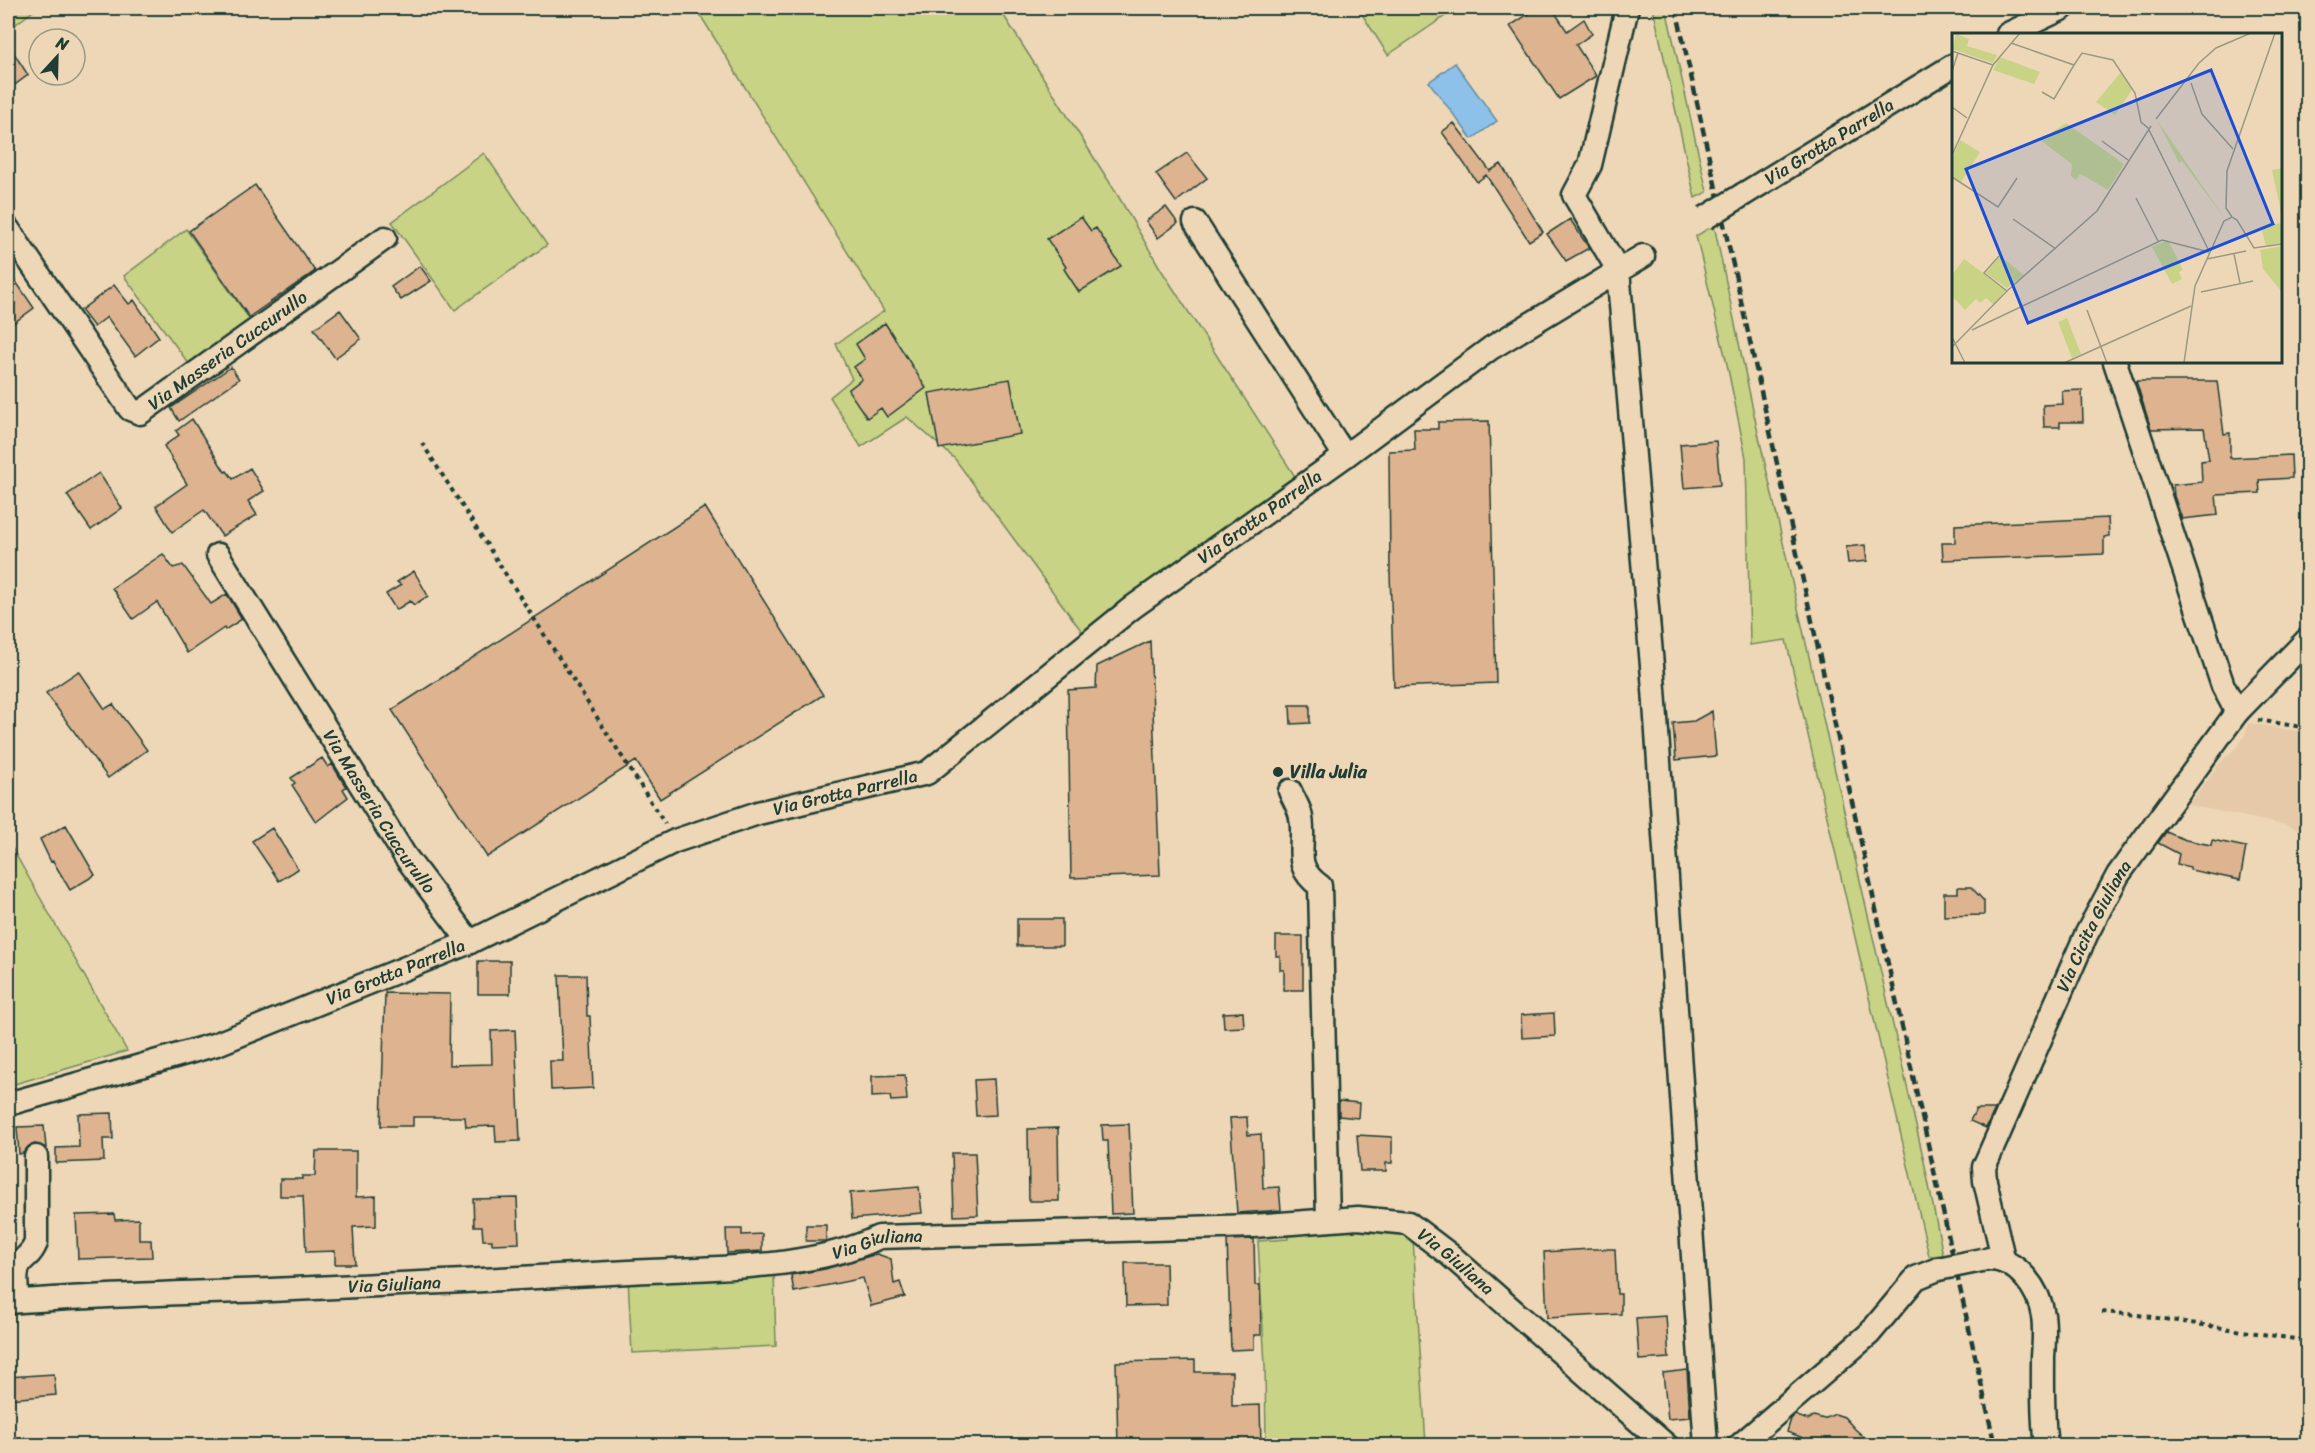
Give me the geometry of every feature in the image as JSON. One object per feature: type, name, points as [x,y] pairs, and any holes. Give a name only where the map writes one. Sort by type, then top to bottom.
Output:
[{"type":"street","points":[[1627,8],[1590,165],[1574,195],[1618,270],[1654,689],[1706,1446]]},
{"type":"street","points":[[2010,33],[2063,8]]},
{"type":"street","name":"Via Grotta Parrella","points":[[1705,218],[1952,65]]},
{"type":"street","points":[[1195,222],[1345,456]]},
{"type":"street","name":"Via Masseria Cuccurullo","points":[[8,229],[130,409],[140,413],[384,238]]},
{"type":"street","name":"Via Grotta Parrella","points":[[8,1104],[217,1044],[470,942],[675,841],[758,813],[927,773],[1133,607],[1345,456],[1491,348],[1642,256]]},
{"type":"street","points":[[2115,363],[2223,686],[2238,712]]},
{"type":"street","name":"Via Masseria Cuccurullo","points":[[218,555],[405,856],[470,942]]},
{"type":"street","name":"Via Cicita Giuliana","points":[[1993,1261],[1984,1167],[2086,934],[2118,875],[2238,712],[2307,639]]},
{"type":"street","points":[[1290,791],[1300,813],[1302,866],[1307,876],[1320,886],[1328,1220]]},
{"type":"street","points":[[13,1302],[16,1275],[20,1263],[32,1254],[36,1243],[36,1157]]},
{"type":"street","name":"Via Giuliana","points":[[13,1302],[470,1282],[750,1265],[823,1257],[840,1250],[864,1245],[879,1237],[1254,1226],[1358,1218],[1408,1223],[1450,1255],[1667,1446]]},
{"type":"street","points":[[1738,1446],[1869,1334],[1916,1278],[1938,1269],[1993,1261],[2019,1271],[2031,1285],[2040,1301],[2043,1317],[2042,1408],[2046,1446]]},
{"type":"path","points":[[422,443],[675,841]]},
{"type":"path","points":[[2238,712],[2251,719],[2307,728]]},
{"type":"path","points":[[2102,1312],[2138,1315],[2307,1341]]},
{"type":"shaded area","points":[[2248,723],[2307,733],[2307,833],[2290,826],[2188,805],[2220,763],[2239,745]]},
{"type":"green space","points":[[8,8],[37,8],[8,30]]},
{"type":"green space","points":[[709,8],[999,8],[1117,194],[1160,268],[1298,481],[1086,637],[955,459],[907,417],[861,447],[830,397],[852,379],[836,344],[884,311],[697,10]]},
{"type":"green space","points":[[1358,8],[1457,8],[1388,55]]},
{"type":"green space","points":[[1653,8],[1666,8],[1707,192],[1695,198]]},
{"type":"green space","points":[[484,153],[547,245],[455,310],[392,222]]},
{"type":"green space","points":[[1714,225],[1758,433],[1924,1161],[1943,1255],[1929,1256],[1786,640],[1750,645],[1746,458],[1727,364],[1696,236]]},
{"type":"green space","points":[[186,229],[253,324],[192,368],[124,276]]},
{"type":"green space","points":[[8,841],[127,1051],[8,1086]]},
{"type":"green space","points":[[1367,1228],[1394,1231],[1413,1239],[1426,1445],[1266,1445],[1265,1365],[1258,1241],[1288,1239],[1287,1232]]},
{"type":"green space","points":[[774,1271],[776,1346],[632,1353],[628,1279]]},
{"type":"water","points":[[1455,63],[1497,121],[1472,139],[1429,82]]},
{"type":"building","points":[[1538,8],[1552,8],[1567,31],[1584,19],[1592,34],[1576,45],[1596,76],[1559,99],[1510,26]]},
{"type":"building","points":[[8,44],[27,76],[8,90]]},
{"type":"building","points":[[1454,123],[1490,171],[1501,164],[1543,232],[1529,241],[1486,175],[1477,182],[1442,132]]},
{"type":"building","points":[[1187,153],[1207,178],[1176,202],[1156,174]]},
{"type":"building","points":[[255,185],[315,271],[249,317],[189,231]]},
{"type":"building","points":[[1166,207],[1178,223],[1158,238],[1146,221]]},
{"type":"building","points":[[1081,217],[1091,231],[1096,228],[1121,266],[1079,292],[1047,239]]},
{"type":"building","points":[[1570,219],[1589,248],[1566,261],[1547,234]]},
{"type":"building","points":[[420,266],[431,281],[401,300],[391,287]]},
{"type":"building","points":[[8,270],[34,308],[8,327]]},
{"type":"building","points":[[114,285],[129,304],[134,300],[159,337],[135,356],[107,317],[94,327],[81,310]]},
{"type":"building","points":[[340,310],[361,339],[335,358],[314,329]]},
{"type":"building","points":[[885,323],[926,388],[887,417],[881,408],[867,418],[848,390],[862,379],[854,367],[865,359],[856,344]]},
{"type":"building","points":[[231,367],[239,379],[179,421],[171,408]]},
{"type":"building","points":[[1010,379],[1020,434],[939,449],[929,393]]},
{"type":"building","points":[[2136,381],[2217,381],[2224,434],[2230,433],[2230,458],[2291,455],[2292,478],[2259,480],[2260,493],[2216,495],[2218,515],[2182,519],[2174,496],[2173,485],[2202,482],[2201,461],[2209,460],[2204,428],[2151,429]]},
{"type":"building","points":[[2082,390],[2083,422],[2060,422],[2060,427],[2044,427],[2043,405],[2063,404],[2062,391]]},
{"type":"building","points":[[192,419],[225,472],[227,471],[233,479],[250,468],[264,491],[248,501],[257,515],[222,536],[204,510],[172,532],[156,506],[187,484],[164,446],[179,435],[176,431]]},
{"type":"building","points":[[1489,421],[1496,683],[1394,687],[1389,451],[1415,450],[1414,429],[1438,429],[1438,422]]},
{"type":"building","points":[[1716,441],[1720,485],[1684,488],[1680,444]]},
{"type":"building","points":[[99,473],[122,508],[91,530],[67,495]]},
{"type":"building","points":[[705,507],[823,695],[660,799],[636,761],[487,857],[392,710]]},
{"type":"building","points":[[2108,518],[2109,536],[2104,537],[2104,554],[1943,560],[1942,543],[1955,543],[1955,525]]},
{"type":"building","points":[[1865,545],[1867,561],[1848,563],[1846,547]]},
{"type":"building","points":[[163,554],[173,568],[183,565],[211,604],[227,594],[242,619],[225,630],[224,628],[187,653],[157,602],[133,619],[112,588]]},
{"type":"building","points":[[414,571],[428,596],[414,605],[410,601],[396,610],[386,594],[401,585],[397,582]]},
{"type":"building","points":[[1150,641],[1160,875],[1071,878],[1068,690],[1096,688],[1097,666]]},
{"type":"building","points":[[79,671],[105,709],[113,704],[147,750],[108,778],[46,693]]},
{"type":"building","points":[[1290,705],[1310,705],[1310,723],[1291,724]]},
{"type":"building","points":[[1712,711],[1716,756],[1676,760],[1673,723],[1694,721]]},
{"type":"building","points":[[322,758],[328,767],[332,764],[346,787],[343,789],[348,797],[316,822],[292,785],[295,783],[291,778]]},
{"type":"building","points":[[66,825],[95,875],[70,890],[53,861],[51,862],[40,839]]},
{"type":"building","points":[[272,828],[298,869],[279,881],[252,841]]},
{"type":"building","points":[[2166,832],[2186,840],[2211,845],[2212,840],[2246,847],[2240,880],[2190,870],[2190,867],[2177,864],[2179,854],[2158,843]]},
{"type":"building","points":[[1958,887],[1971,887],[1984,901],[1984,915],[1944,916],[1944,893],[1958,893]]},
{"type":"building","points":[[1017,919],[1062,919],[1062,946],[1017,946]]},
{"type":"building","points":[[1276,936],[1303,936],[1303,990],[1284,990],[1284,970],[1280,970],[1280,956],[1276,956]]},
{"type":"building","points":[[478,961],[510,961],[510,994],[478,994]]},
{"type":"building","points":[[559,975],[586,975],[593,1088],[551,1090],[550,1061],[563,1061]]},
{"type":"building","points":[[385,993],[450,994],[449,1065],[492,1064],[491,1031],[515,1030],[520,1141],[496,1142],[495,1126],[466,1127],[465,1117],[413,1117],[413,1126],[381,1126]]},
{"type":"building","points":[[1243,1012],[1244,1027],[1224,1028],[1223,1013]]},
{"type":"building","points":[[1554,1013],[1555,1036],[1522,1038],[1521,1015]]},
{"type":"building","points":[[905,1075],[907,1100],[891,1101],[890,1096],[872,1097],[872,1076]]},
{"type":"building","points":[[994,1079],[996,1115],[976,1116],[974,1080]]},
{"type":"building","points":[[1339,1101],[1359,1103],[1358,1118],[1339,1116]]},
{"type":"building","points":[[1976,1109],[1995,1109],[1986,1128],[1970,1121]]},
{"type":"building","points":[[112,1113],[113,1139],[103,1139],[104,1161],[56,1163],[56,1148],[79,1147],[78,1114]]},
{"type":"building","points":[[1247,1117],[1248,1135],[1261,1134],[1263,1188],[1279,1187],[1281,1210],[1237,1213],[1230,1118]]},
{"type":"building","points":[[1129,1124],[1133,1213],[1111,1214],[1108,1141],[1103,1141],[1102,1125]]},
{"type":"building","points":[[44,1126],[46,1148],[35,1144],[19,1154],[17,1127]]},
{"type":"building","points":[[1058,1128],[1059,1201],[1029,1201],[1028,1129]]},
{"type":"building","points":[[1357,1135],[1392,1137],[1392,1163],[1386,1163],[1386,1171],[1360,1171]]},
{"type":"building","points":[[316,1151],[356,1151],[356,1197],[376,1196],[376,1226],[353,1227],[355,1264],[335,1264],[335,1251],[306,1252],[303,1196],[280,1196],[280,1179],[302,1179],[302,1176],[315,1176]]},
{"type":"building","points":[[952,1153],[975,1153],[978,1215],[954,1216]]},
{"type":"building","points":[[919,1187],[922,1213],[852,1219],[850,1193]]},
{"type":"building","points":[[517,1198],[519,1243],[492,1244],[492,1240],[483,1240],[482,1226],[474,1226],[473,1199]]},
{"type":"building","points":[[114,1214],[115,1220],[139,1219],[139,1240],[151,1240],[152,1257],[78,1259],[76,1215]]},
{"type":"building","points":[[806,1225],[826,1225],[826,1241],[806,1241]]},
{"type":"building","points":[[726,1229],[742,1229],[742,1235],[762,1234],[762,1251],[727,1253]]},
{"type":"building","points":[[1254,1239],[1255,1285],[1260,1285],[1261,1335],[1254,1335],[1254,1349],[1231,1350],[1227,1240]]},
{"type":"building","points":[[1615,1249],[1617,1294],[1621,1294],[1621,1314],[1547,1318],[1544,1252]]},
{"type":"building","points":[[877,1254],[891,1259],[894,1284],[900,1282],[905,1297],[871,1306],[863,1278],[794,1292],[791,1275],[825,1269]]},
{"type":"building","points":[[1125,1263],[1166,1263],[1167,1305],[1126,1306]]},
{"type":"building","points":[[1666,1316],[1669,1358],[1639,1360],[1636,1318]]},
{"type":"building","points":[[1195,1360],[1195,1372],[1232,1372],[1232,1406],[1260,1405],[1261,1446],[1118,1446],[1116,1362]]},
{"type":"building","points":[[1687,1370],[1690,1417],[1668,1419],[1663,1373]]},
{"type":"building","points":[[54,1374],[56,1395],[8,1399],[8,1377]]},
{"type":"building","points":[[1835,1414],[1844,1417],[1874,1446],[1815,1446],[1804,1443],[1801,1437],[1787,1432],[1791,1419],[1795,1415],[1808,1420],[1814,1416],[1824,1419]]},
{"type":"railway","points":[[1676,8],[1995,1446]]},
{"type":"place","name":"Villa Julia","points":[[1278,772]]}]
